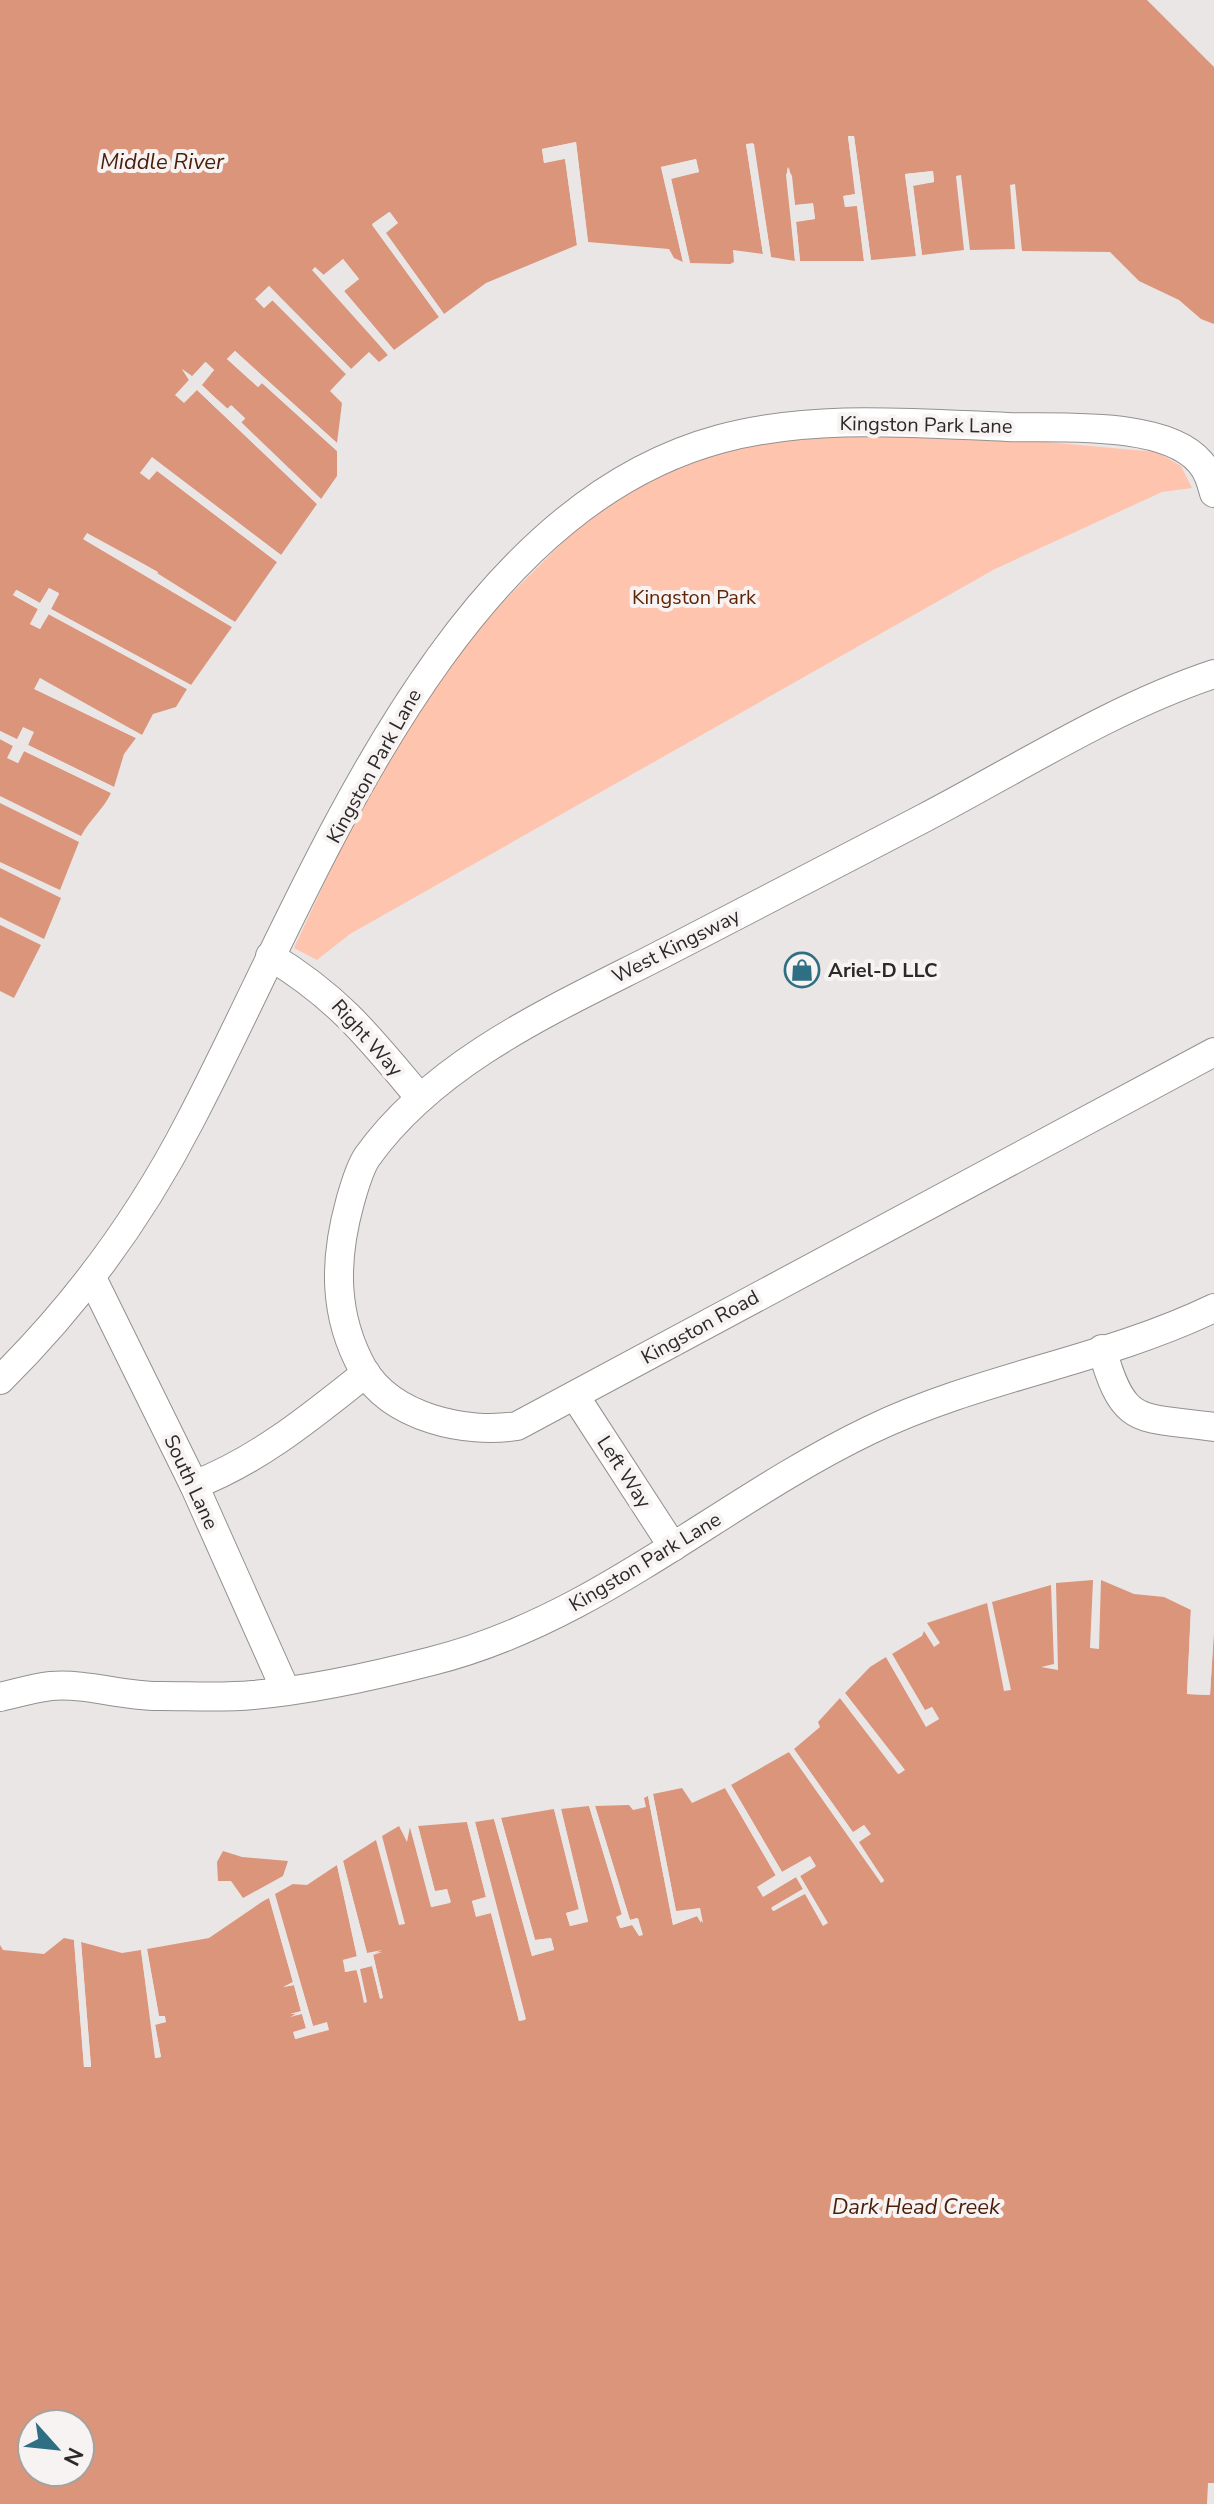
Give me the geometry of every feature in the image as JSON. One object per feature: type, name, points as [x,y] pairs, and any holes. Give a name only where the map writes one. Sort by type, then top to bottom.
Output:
[{"type":"street","name":"Kingston Park Lane","points":[[0,1380],[92,1278],[124,1234],[189,1124],[270,956],[362,779],[429,670],[478,609],[544,542],[620,483],[720,439],[788,426],[830,423],[965,425],[1117,431],[1156,437],[1190,453],[1201,462],[1214,493]]},
{"type":"street","name":"West Kingsway","points":[[366,1373],[344,1322],[338,1293],[342,1229],[364,1161],[420,1098],[480,1053],[602,985],[1088,730],[1214,674]]},
{"type":"street","name":"Right Way","points":[[270,956],[310,981],[349,1013],[420,1098]]},
{"type":"street","name":"Kingston Road","points":[[366,1373],[399,1402],[448,1424],[478,1430],[517,1426],[792,1275],[1214,1052]]},
{"type":"street","name":"South Lane","points":[[92,1278],[194,1485],[285,1689]]},
{"type":"street","name":"Kingston Park Lane","points":[[0,1697],[53,1686],[152,1696],[250,1696],[361,1678],[474,1650],[573,1607],[869,1431],[978,1387],[1102,1349],[1214,1308]]},
{"type":"street","points":[[1102,1349],[1113,1388],[1121,1403],[1137,1414],[1214,1427]]},
{"type":"street","points":[[194,1485],[230,1471],[270,1446],[366,1373]]},
{"type":"street","name":"Left Way","points":[[575,1396],[673,1547]]},
{"type":"green space","name":"Kingston Park","points":[[820,432],[1024,440],[1157,452],[1181,466],[1192,488],[1162,492],[995,569],[350,934],[317,960],[294,948],[358,811],[422,696],[476,629],[584,521],[642,483],[714,455],[753,443]]},
{"type":"water","name":"Middle River","points":[[0,0],[1147,0],[1214,67],[1214,324],[1201,319],[1179,300],[1139,281],[1110,252],[1022,251],[1015,184],[1010,185],[1015,249],[970,250],[961,175],[956,176],[964,250],[922,255],[913,185],[934,182],[933,171],[905,174],[916,256],[871,260],[854,136],[848,137],[856,194],[844,196],[845,207],[857,205],[864,261],[800,261],[796,221],[815,219],[813,204],[795,205],[789,167],[786,175],[795,261],[771,257],[754,144],[746,144],[763,254],[733,250],[734,262],[730,264],[690,263],[671,178],[699,172],[696,159],[661,167],[683,262],[674,258],[669,249],[588,242],[576,142],[542,149],[544,163],[565,158],[577,245],[486,283],[444,314],[385,232],[398,223],[390,212],[372,225],[439,317],[394,350],[344,291],[359,279],[343,259],[322,276],[388,355],[379,362],[369,352],[351,369],[269,286],[256,299],[264,308],[272,300],[346,374],[330,391],[342,403],[337,443],[235,351],[227,359],[258,387],[262,383],[337,451],[337,476],[321,499],[241,422],[245,419],[232,406],[228,409],[201,385],[214,370],[205,362],[192,377],[182,369],[189,380],[176,395],[184,402],[196,389],[317,504],[281,555],[152,458],[140,473],[149,479],[156,470],[277,562],[235,622],[157,573],[83,539],[232,627],[191,685],[51,609],[59,594],[49,588],[40,603],[17,590],[13,595],[38,609],[30,624],[40,629],[48,614],[187,689],[176,707],[153,714],[142,735],[40,678],[35,689],[136,738],[124,754],[114,787],[28,745],[33,732],[23,728],[17,740],[0,731]]},
{"type":"water","points":[[0,739],[13,746],[8,758],[18,763],[24,751],[111,793],[81,836],[0,796]]},
{"type":"water","points":[[0,803],[79,842],[60,890],[0,862]]},
{"type":"water","points":[[0,868],[61,898],[44,939],[0,917]]},
{"type":"water","points":[[0,925],[41,945],[14,998],[0,991]]},
{"type":"water","name":"Dark Head Creek","points":[[1093,1580],[1090,1648],[1099,1649],[1101,1580],[1134,1594],[1164,1597],[1191,1610],[1187,1694],[1210,1695],[1214,1631],[1214,2483],[1208,2483],[1207,2504],[0,2504],[0,1945],[3,1950],[44,1954],[64,1938],[74,1940],[84,2067],[91,2066],[81,1942],[122,1953],[141,1950],[156,2058],[161,2057],[155,2024],[166,2022],[159,2017],[147,1949],[209,1938],[269,1897],[293,1982],[284,1987],[294,1985],[301,2011],[290,2014],[302,2014],[306,2028],[296,2039],[329,2029],[313,2026],[274,1894],[292,1884],[307,1885],[337,1865],[357,1957],[343,1960],[346,1972],[356,1969],[366,2003],[359,1969],[372,1966],[380,1998],[383,1998],[373,1954],[382,1950],[367,1953],[343,1861],[376,1840],[399,1925],[405,1924],[382,1836],[399,1826],[407,1842],[410,1827],[432,1907],[450,1903],[447,1889],[435,1892],[418,1826],[467,1822],[486,1897],[472,1901],[476,1916],[491,1913],[519,2021],[525,2020],[475,1822],[494,1819],[532,1956],[554,1949],[551,1938],[535,1940],[501,1818],[554,1809],[579,1910],[566,1913],[570,1926],[588,1921],[561,1809],[589,1806],[622,1915],[621,1928],[632,1925],[637,1918],[630,1920],[595,1806],[629,1805],[633,1810],[646,1807],[644,1798],[648,1796],[673,1925],[697,1916],[701,1923],[700,1908],[676,1911],[653,1794],[682,1788],[692,1803],[725,1788],[776,1876],[758,1887],[764,1896],[796,1877],[803,1889],[772,1907],[774,1911],[805,1893],[823,1925],[827,1922],[800,1876],[815,1867],[809,1857],[782,1872],[731,1785],[789,1752],[882,1883],[884,1880],[858,1842],[870,1834],[864,1825],[853,1833],[794,1749],[820,1727],[818,1722],[840,1698],[898,1774],[904,1769],[845,1693],[870,1667],[886,1657],[926,1726],[939,1719],[932,1707],[925,1711],[892,1654],[922,1636],[924,1631],[934,1647],[940,1643],[927,1623],[987,1603],[1004,1691],[1011,1690],[992,1602],[1051,1585],[1054,1664],[1041,1667],[1058,1670],[1056,1583]]},
{"type":"water","points":[[223,1851],[242,1857],[288,1861],[283,1876],[243,1898],[231,1881],[218,1881],[217,1862]]},
{"type":"pier","points":[[848,136],[854,136],[871,260],[864,261],[857,206],[845,207],[843,196],[855,194]]},
{"type":"pier","points":[[576,142],[588,242],[584,243],[573,147],[546,152],[547,158],[565,154],[569,157],[581,244],[577,245],[565,159],[544,163],[542,149]]},
{"type":"pier","points":[[753,143],[771,257],[763,254],[746,144]]},
{"type":"pier","points":[[696,159],[699,172],[671,179],[690,263],[683,262],[661,167]]},
{"type":"pier","points":[[787,167],[792,176],[795,205],[813,203],[815,219],[796,222],[800,261],[795,261]]},
{"type":"pier","points":[[933,171],[934,182],[913,186],[922,255],[916,256],[905,174]]},
{"type":"pier","points":[[389,212],[398,223],[386,233],[444,314],[439,317],[372,224]]},
{"type":"pier","points":[[343,259],[359,279],[344,291],[394,350],[388,355],[312,270],[315,267],[325,276]]},
{"type":"pier","points":[[269,286],[351,369],[346,374],[273,300],[264,308],[255,299]]},
{"type":"pier","points":[[235,351],[337,443],[337,451],[262,383],[258,387],[227,359]]},
{"type":"pier","points":[[206,362],[214,370],[202,385],[227,409],[231,405],[245,418],[241,423],[321,499],[317,504],[197,390],[184,403],[175,395],[189,380],[182,369],[192,376]]},
{"type":"pier","points":[[152,457],[281,555],[277,562],[157,471],[149,480],[140,473]]},
{"type":"pier","points":[[87,533],[158,572],[156,576],[235,622],[232,627],[83,539]]},
{"type":"pier","points":[[49,588],[59,593],[51,609],[191,685],[187,689],[49,614],[40,629],[30,624],[38,609],[13,595],[16,590],[40,603]]},
{"type":"pier","points":[[40,678],[142,735],[136,738],[34,689]]},
{"type":"pier","points":[[23,727],[34,732],[28,745],[114,787],[111,793],[24,751],[18,763],[7,758],[13,746],[0,739],[0,731],[17,739]]},
{"type":"pier","points":[[1191,1606],[1195,1610],[1191,1690],[1206,1691],[1210,1630],[1214,1627],[1210,1695],[1187,1694]]},
{"type":"pier","points":[[892,1654],[925,1710],[932,1707],[939,1719],[926,1727],[886,1657]]},
{"type":"pier","points":[[845,1693],[905,1770],[899,1774],[840,1698]]},
{"type":"pier","points":[[794,1749],[853,1832],[864,1825],[871,1834],[859,1842],[884,1881],[881,1883],[789,1752]]},
{"type":"pier","points":[[731,1785],[782,1872],[810,1856],[816,1866],[800,1876],[828,1923],[823,1926],[805,1894],[773,1911],[771,1908],[803,1889],[796,1877],[763,1897],[757,1887],[776,1875],[725,1788]]},
{"type":"pier","points":[[653,1794],[676,1911],[700,1908],[703,1923],[697,1916],[673,1925],[648,1796]]},
{"type":"pier","points":[[589,1806],[595,1806],[630,1920],[638,1918],[643,1935],[639,1936],[632,1925],[620,1928],[616,1917],[622,1914]]},
{"type":"pier","points":[[554,1809],[561,1809],[588,1922],[570,1926],[566,1913],[579,1909]]},
{"type":"pier","points":[[501,1818],[535,1940],[551,1938],[554,1950],[532,1956],[494,1819]]},
{"type":"pier","points":[[467,1822],[475,1822],[526,2019],[519,2021],[491,1913],[476,1917],[472,1901],[486,1897]]},
{"type":"pier","points":[[418,1826],[435,1891],[447,1889],[451,1902],[431,1907],[410,1827]]},
{"type":"pier","points":[[343,1861],[367,1953],[382,1952],[373,1955],[383,1998],[380,1999],[372,1966],[360,1969],[367,2002],[364,2003],[357,1970],[345,1972],[343,1960],[357,1956],[337,1865]]},
{"type":"pier","points":[[291,1880],[298,1881],[275,1894],[313,2026],[327,2022],[329,2030],[295,2039],[293,2032],[306,2028],[302,2014],[290,2017],[301,2011],[294,1985],[283,1987],[293,1982],[269,1898],[235,1915]]},
{"type":"pier","points":[[74,1940],[81,1942],[91,2067],[84,2067]]},
{"type":"pier","points":[[147,1949],[159,2016],[165,2016],[166,2022],[155,2025],[161,2057],[155,2058],[141,1950]]},
{"type":"place","name":"Ariel-D LLC","points":[[802,970]]}]
